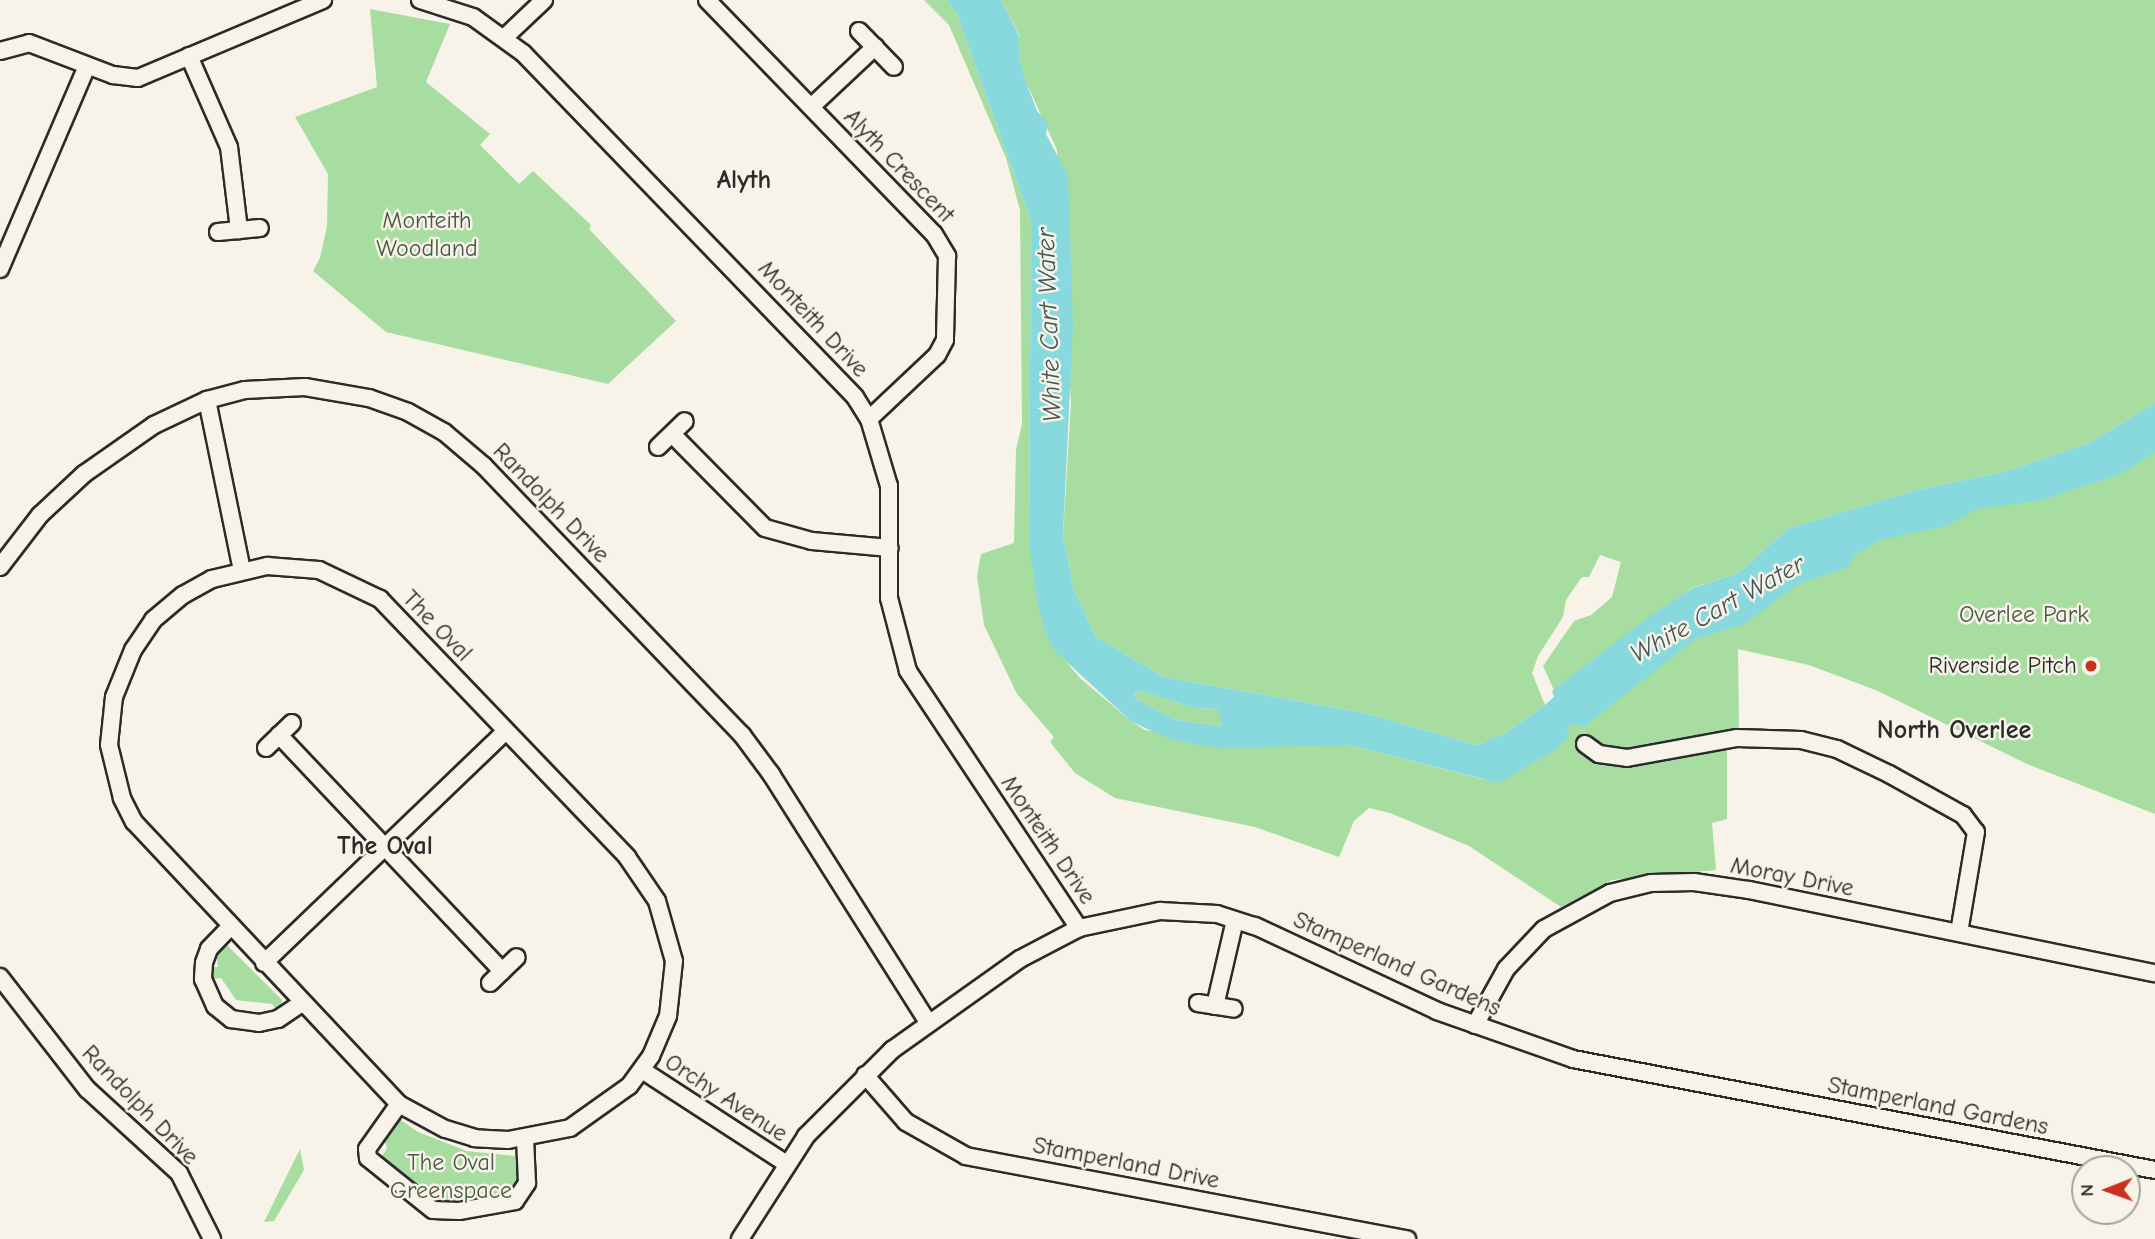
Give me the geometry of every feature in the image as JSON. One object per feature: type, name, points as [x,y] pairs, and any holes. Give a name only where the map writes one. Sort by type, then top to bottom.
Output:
[{"type":"street","points":[[0,51],[29,43],[87,66],[138,78],[323,0]]},
{"type":"street","name":"Monteith Drive","points":[[420,0],[473,17],[505,37],[842,379],[869,419],[889,486],[889,598],[908,671],[1079,928]]},
{"type":"street","points":[[505,37],[544,0]]},
{"type":"street","name":"Alyth Crescent","points":[[707,0],[934,234],[947,256],[945,340],[937,355],[869,419]]},
{"type":"street","points":[[859,31],[894,67]]},
{"type":"street","points":[[811,107],[875,47]]},
{"type":"street","points":[[189,56],[229,147],[239,230]]},
{"type":"street","points":[[0,269],[87,66]]},
{"type":"street","points":[[218,232],[260,228]]},
{"type":"street","name":"Randolph Drive","points":[[0,567],[40,515],[84,474],[154,425],[207,400],[273,387],[347,393],[408,412],[468,451],[756,753],[928,1022]]},
{"type":"street","points":[[207,400],[242,569]]},
{"type":"street","points":[[658,447],[685,421]]},
{"type":"street","points":[[671,434],[765,528],[811,541],[890,548]]},
{"type":"street","name":"The Oval","points":[[287,565],[319,570],[380,599],[505,732],[627,857],[657,901],[670,940],[672,989],[668,1016],[642,1070],[610,1104],[578,1123],[524,1138],[460,1134],[399,1104],[134,822],[122,798],[109,746],[110,716],[122,670],[153,620],[191,590],[242,569],[287,565]]},
{"type":"street","points":[[265,748],[292,723]]},
{"type":"street","points":[[264,962],[505,732]]},
{"type":"street","points":[[1585,744],[1599,754],[1627,758],[1726,732],[1826,745],[1889,774],[1971,821],[1978,839],[1959,933]]},
{"type":"street","points":[[279,735],[502,971]]},
{"type":"street","name":"Moray Drive","points":[[1475,1026],[1506,969],[1544,929],[1610,893],[1651,883],[1695,882],[1749,890],[2155,972]]},
{"type":"street","name":"Stamperland Gardens","points":[[740,1239],[786,1164],[865,1075],[928,1022],[1020,959],[1079,928],[1160,911],[1235,920],[1475,1026],[1573,1059],[1624,1071],[2155,1170]]},
{"type":"street","points":[[1215,1006],[1235,920]]},
{"type":"street","points":[[230,927],[209,949],[204,963],[205,987],[215,1006],[231,1019],[260,1023],[278,1019],[302,1003]]},
{"type":"street","points":[[489,983],[517,957]]},
{"type":"street","name":"Randolph Drive","points":[[0,976],[87,1089],[179,1173],[212,1239]]},
{"type":"street","points":[[1198,1003],[1234,1009]]},
{"type":"street","name":"Orchy Avenue","points":[[642,1070],[786,1164]]},
{"type":"street","name":"Stamperland Drive","points":[[865,1075],[906,1122],[966,1156],[1407,1239]]},
{"type":"street","points":[[399,1104],[367,1149],[369,1158],[433,1210],[459,1211],[515,1201],[527,1182],[524,1138]]},
{"type":"green space","name":"Overlee Park","points":[[924,0],[947,0],[957,14],[1031,221],[1029,543],[1048,640],[1080,678],[1132,722],[1145,730],[1270,744],[1350,745],[1486,780],[1598,680],[1767,587],[2155,424],[2155,814],[2027,764],[1878,691],[1809,665],[1738,649],[1739,728],[1727,740],[1727,819],[1712,823],[1716,870],[1612,880],[1561,907],[1469,846],[1390,813],[1369,808],[1354,821],[1339,857],[1255,827],[1115,798],[1075,773],[1050,742],[1054,737],[1017,694],[984,625],[977,576],[981,554],[1014,543],[1016,450],[1022,424],[1020,210],[1006,158],[949,25]]},
{"type":"green space","points":[[1001,0],[2155,0],[2155,403],[2089,443],[2008,471],[1916,490],[1787,529],[1739,573],[1692,588],[1554,690],[1543,666],[1574,621],[1591,615],[1612,597],[1621,562],[1600,555],[1589,577],[1582,577],[1566,600],[1563,617],[1538,656],[1532,673],[1545,705],[1507,732],[1477,745],[1364,713],[1164,677],[1096,637],[1074,590],[1063,535],[1071,403],[1057,150],[1026,82],[1019,56],[1020,37]]},
{"type":"green space","name":"Monteith Woodland","points":[[370,9],[450,24],[426,82],[490,134],[480,145],[519,184],[533,171],[591,225],[589,229],[676,321],[608,384],[386,332],[313,271],[320,258],[327,226],[328,174],[295,117],[377,87]]},
{"type":"green space","points":[[1141,691],[1194,708],[1220,709],[1221,726],[1176,720],[1136,699],[1134,694]]},
{"type":"green space","points":[[225,943],[282,1000],[279,1013],[272,1004],[236,1000],[221,978],[209,979],[209,966],[218,967],[216,951]]},
{"type":"green space","name":"The Oval Greenspace","points":[[398,1118],[418,1132],[467,1151],[516,1156],[521,1185],[510,1197],[439,1206],[378,1163],[387,1148],[384,1137]]},
{"type":"green space","points":[[300,1149],[304,1170],[274,1221],[264,1222]]},
{"type":"water","points":[[947,0],[1001,0],[1020,38],[1019,56],[1037,111],[1048,123],[1046,134],[1068,176],[1073,326],[1063,535],[1074,590],[1096,637],[1164,677],[1364,713],[1477,745],[1507,732],[1545,705],[1570,735],[1555,750],[1499,783],[1350,745],[1218,748],[1170,739],[1132,722],[1057,653],[1048,640],[1038,605],[1029,543],[1031,221],[957,14]],"holes":[[[1141,691],[1194,708],[1219,709],[1221,726],[1176,720],[1136,699],[1134,694]]]},
{"type":"water","points":[[2155,403],[2155,452],[2121,474],[2042,500],[1977,509],[1946,526],[1880,540],[1854,556],[1849,567],[1798,584],[1744,624],[1695,639],[1584,727],[1575,725],[1555,699],[1552,691],[1647,618],[1693,588],[1739,573],[1787,529],[1916,490],[2008,471],[2089,443]]},
{"type":"waterway","name":"White Cart Water","points":[[1524,745],[1595,682]]},
{"type":"place","name":"Riverside Pitch","points":[[2091,666]]},
{"type":"district","name":"Alyth","points":[[744,181]]},
{"type":"district","name":"North Overlee","points":[[1954,731]]},
{"type":"district","name":"The Oval","points":[[385,847]]}]
